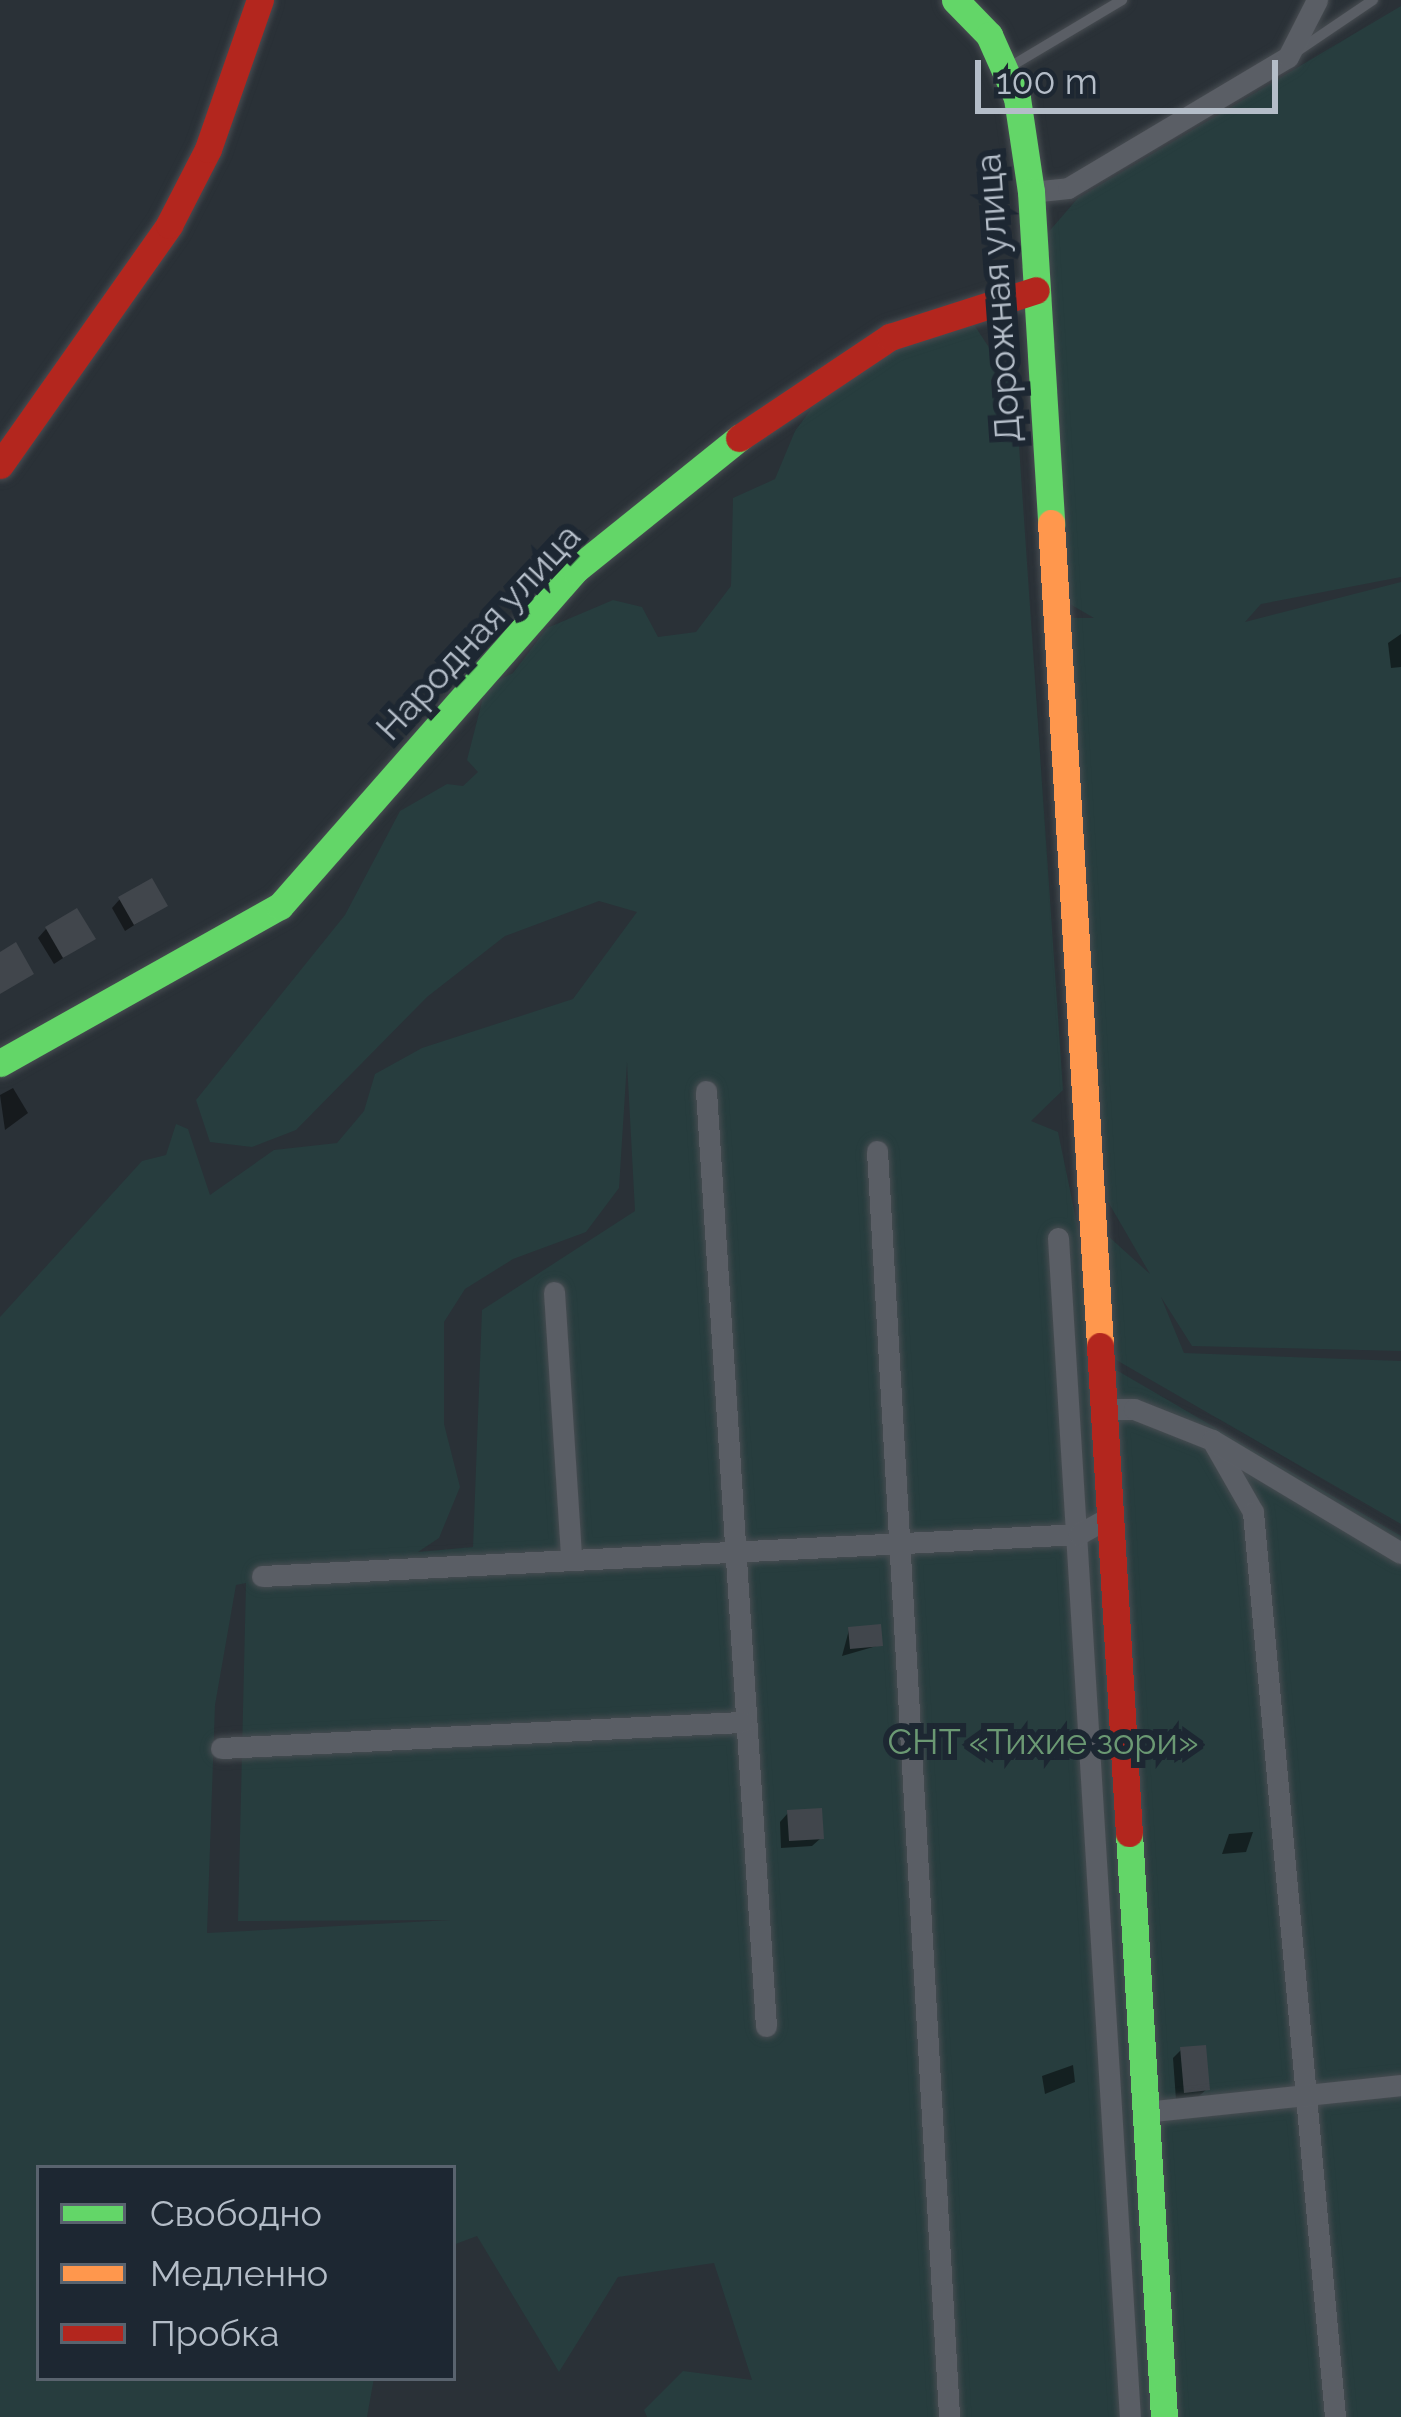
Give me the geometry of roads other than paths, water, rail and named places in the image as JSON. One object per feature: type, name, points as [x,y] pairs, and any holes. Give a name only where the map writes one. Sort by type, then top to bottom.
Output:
[{"type":"street","points":[[0,465],[169,225],[208,149],[260,0]]},
{"type":"street","name":"Дорожная улица","points":[[955,0],[989,35],[1017,98],[1031,192],[1165,2417]]},
{"type":"street","points":[[1031,192],[1068,188],[1288,57],[1317,0]]},
{"type":"street","name":"Народная улица","points":[[0,1063],[280,907],[575,570],[721,450],[890,337],[1036,290]]},
{"type":"street","points":[[706,1091],[736,1549],[742,1722],[766,2026]]},
{"type":"street","points":[[877,1151],[949,2417]]},
{"type":"street","points":[[1058,1238],[1130,2417]]},
{"type":"street","points":[[554,1292],[571,1558]]},
{"type":"street","points":[[1105,1408],[1134,1409],[1211,1440],[1401,1553]]},
{"type":"street","points":[[1211,1440],[1252,1512],[1311,2095],[1335,2417]]},
{"type":"street","points":[[262,1576],[1079,1534],[1109,1517]]},
{"type":"street","points":[[221,1748],[742,1722]]},
{"type":"street","points":[[1144,2112],[1401,2085]]},
{"type":"lane","points":[[1005,70],[1107,3],[1121,0]]},
{"type":"lane","points":[[1288,57],[1373,0]]},
{"type":"park label","name":"СНТ «Тихие зори»","points":[[1043,1742]]}]
